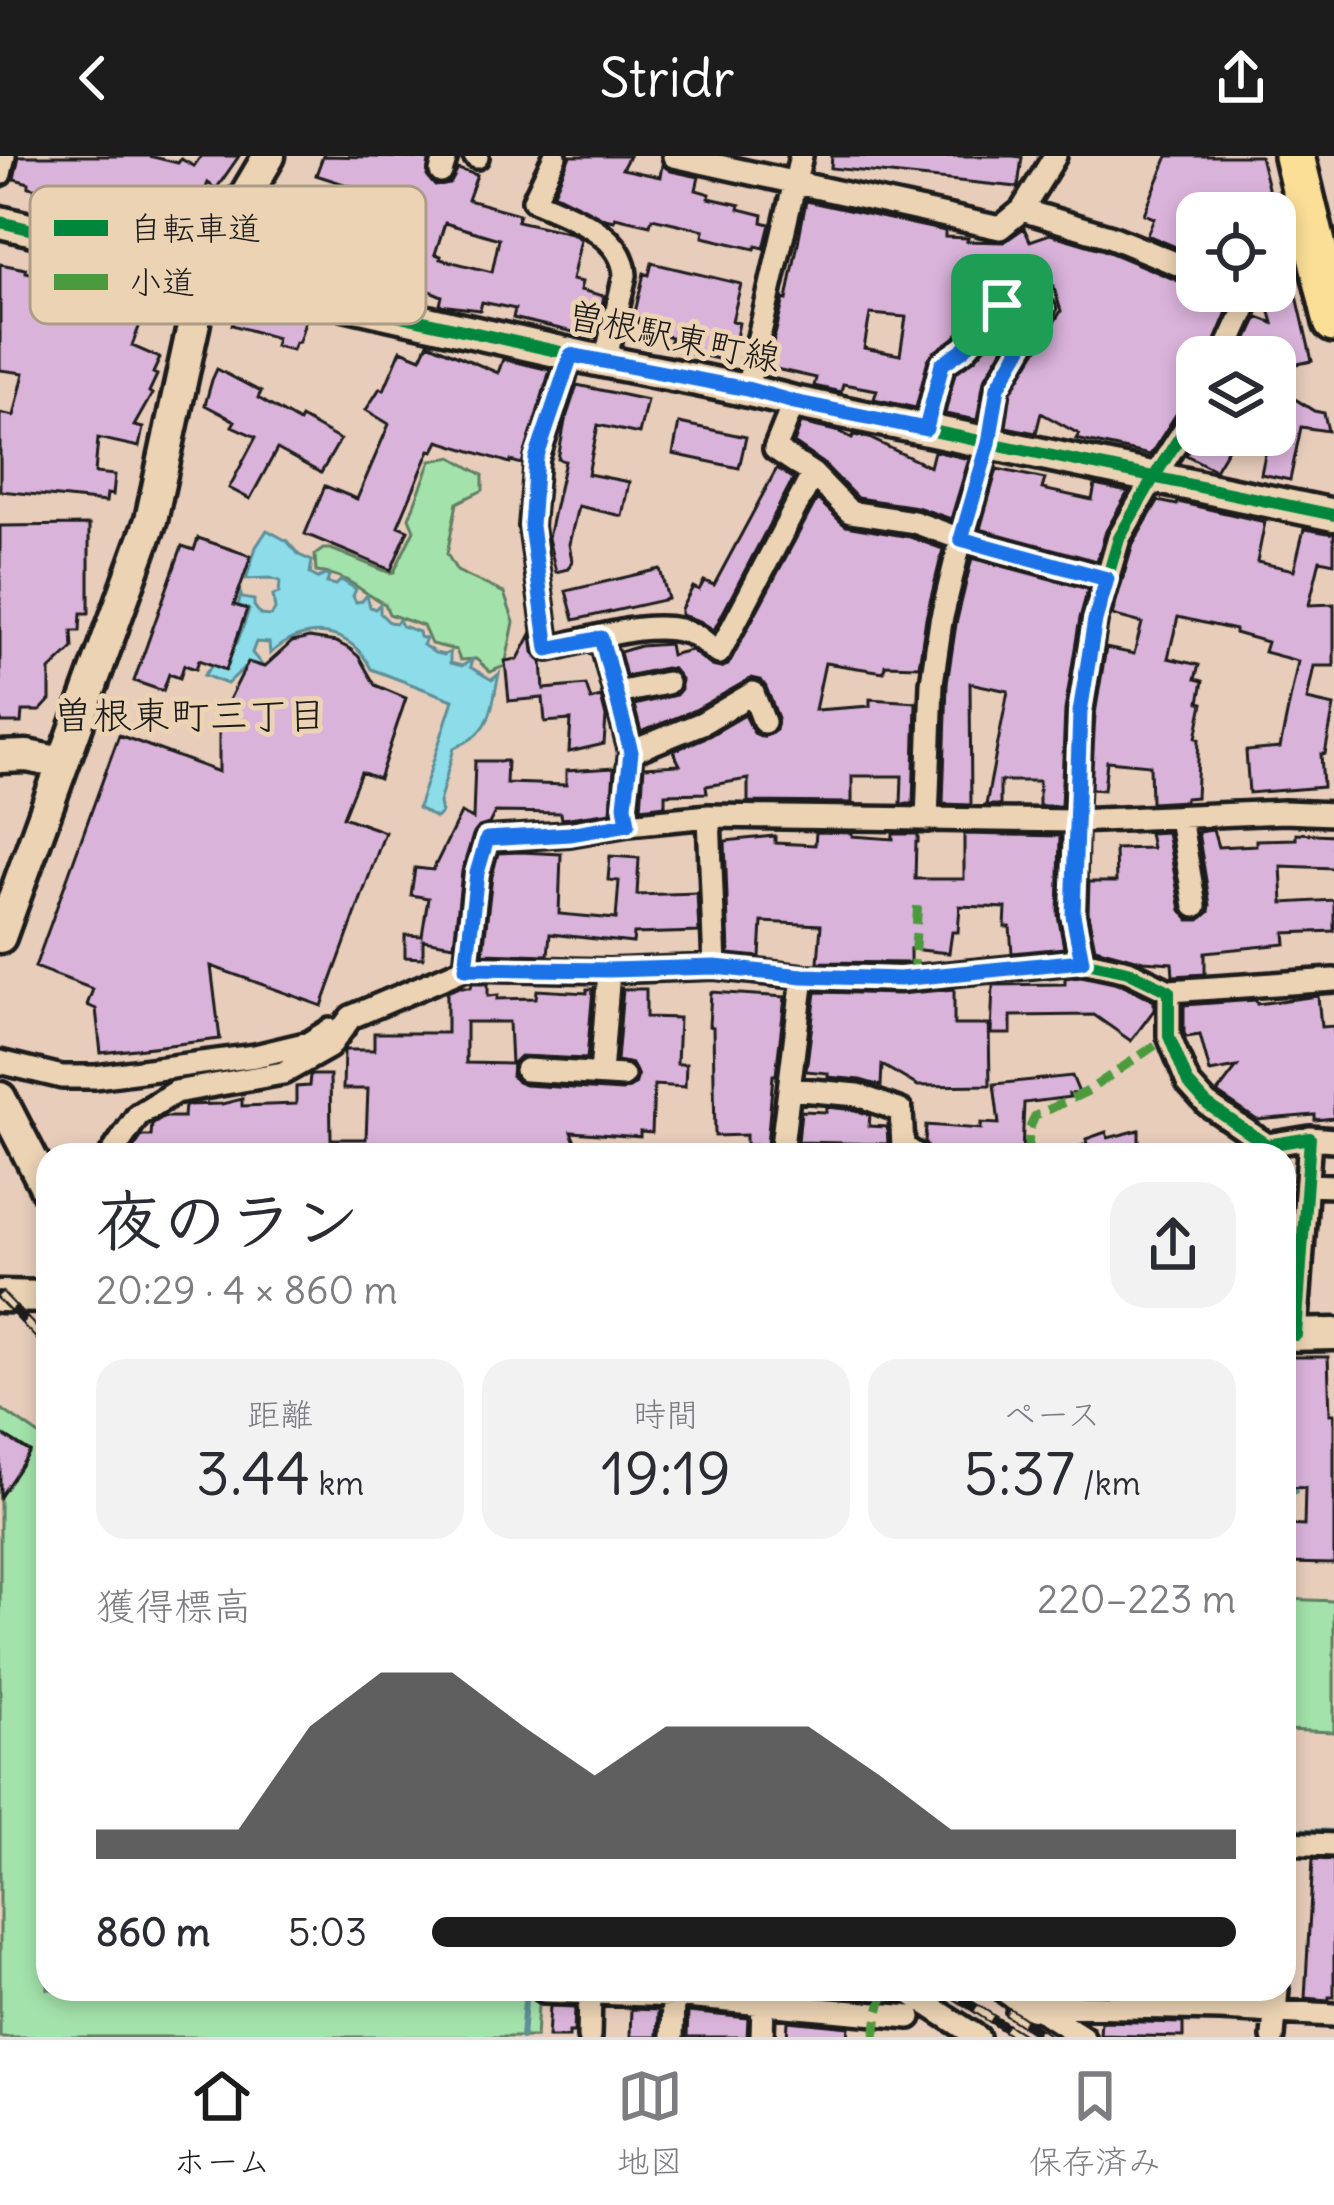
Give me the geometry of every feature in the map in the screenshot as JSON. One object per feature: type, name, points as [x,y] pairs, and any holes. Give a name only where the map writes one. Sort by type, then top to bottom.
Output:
[{"type":"highway","points":[[1294,156],[1334,322]]},
{"type":"street","points":[[0,174],[4,156]]},
{"type":"street","points":[[251,186],[269,156]]},
{"type":"street","points":[[555,156],[534,200],[588,225],[616,247],[625,261],[605,362]]},
{"type":"street","points":[[674,156],[1000,228],[1022,210],[1054,156]]},
{"type":"street","points":[[747,389],[801,156]]},
{"type":"street","points":[[1296,205],[1303,197]]},
{"type":"street","points":[[1022,210],[1108,236],[1176,264]]},
{"type":"street","name":"曽根駅東町線","points":[[0,222],[30,229]]},
{"type":"street","points":[[926,429],[942,364],[964,349],[1002,305],[1025,301],[1043,309],[998,387],[989,443],[941,621],[932,683],[927,820]]},
{"type":"street","name":"曽根駅東町線","points":[[426,322],[1334,515]]},
{"type":"street","points":[[0,937],[151,520],[194,324]]},
{"type":"street","points":[[571,355],[536,459],[531,526],[548,649],[661,626],[694,634],[718,653],[813,474]]},
{"type":"street","points":[[794,402],[775,448],[813,474],[850,512],[914,522],[1107,579]]},
{"type":"street","points":[[1082,961],[1073,915],[1075,821],[1080,712],[1095,620],[1119,538],[1176,443]]},
{"type":"street","points":[[601,638],[631,752],[625,805],[628,824]]},
{"type":"street","points":[[617,693],[667,683]]},
{"type":"street","points":[[631,752],[702,723],[753,693],[764,722]]},
{"type":"street","points":[[0,757],[62,763]]},
{"type":"street","points":[[466,968],[477,873],[487,839],[709,816],[1075,821],[1334,814]]},
{"type":"street","points":[[709,816],[715,967]]},
{"type":"street","points":[[1180,818],[1195,906]]},
{"type":"street","points":[[0,1063],[62,1077],[95,1077],[255,1055],[309,1043],[351,1017],[466,968],[715,967],[900,979],[1082,961],[1129,971],[1168,991],[1334,980]]},
{"type":"street","points":[[526,1070],[612,1075],[609,970]]},
{"type":"street","points":[[782,1143],[803,976]]},
{"type":"street","points":[[1168,991],[1169,1036],[1189,1083],[1207,1104],[1264,1143]]},
{"type":"street","points":[[119,1143],[138,1114],[175,1092],[283,1073],[329,1047],[351,1017]]},
{"type":"street","points":[[790,1089],[858,1095],[901,1111],[903,1143]]},
{"type":"street","points":[[0,1099],[36,1168]]},
{"type":"street","points":[[1296,1279],[1310,1138]]},
{"type":"street","points":[[1279,1143],[1334,1140]]},
{"type":"street","points":[[1306,1185],[1334,1186]]},
{"type":"street","points":[[0,1296],[36,1297]]},
{"type":"street","points":[[1296,1335],[1334,1334]]},
{"type":"street","points":[[1296,1843],[1334,1845]]},
{"type":"street","points":[[589,2037],[590,2001]]},
{"type":"street","points":[[672,2037],[673,2001]]},
{"type":"street","points":[[729,2001],[910,2011],[978,2037]]},
{"type":"street","points":[[1026,2001],[1083,2037]]},
{"type":"street","points":[[1087,2001],[1334,2015]]},
{"type":"street","points":[[1273,2037],[1276,2001]]},
{"type":"street","points":[[762,2037],[763,2004]]},
{"type":"green space","points":[[452,457],[483,475],[483,490],[457,503],[447,554],[457,571],[504,593],[514,622],[505,666],[490,672],[476,659],[460,660],[456,650],[431,644],[423,626],[389,614],[385,604],[353,584],[316,572],[315,555],[331,549],[394,572],[414,530],[409,518],[431,461]]},
{"type":"green space","points":[[0,1408],[36,1433],[36,2001],[538,2001],[536,2037],[0,2037]]},
{"type":"green space","points":[[1296,1599],[1334,1601],[1334,1732],[1296,1730]]},
{"type":"water","points":[[267,530],[312,561],[310,574],[329,576],[327,583],[336,585],[341,580],[356,589],[356,602],[367,595],[370,607],[380,604],[380,613],[389,622],[399,620],[402,626],[419,632],[426,639],[423,645],[435,653],[450,652],[450,663],[462,666],[472,660],[470,667],[492,680],[499,674],[483,727],[454,748],[436,818],[418,808],[453,700],[371,669],[351,644],[325,634],[296,637],[270,654],[269,643],[256,642],[252,653],[262,665],[243,669],[227,684],[204,675],[237,643],[249,610],[238,605],[241,595],[254,600],[261,615],[271,616],[275,610],[273,595],[279,593],[280,581],[246,579]]},
{"type":"building","points":[[19,156],[149,156],[178,163],[181,159],[194,166],[201,156],[239,156],[218,186],[30,187],[14,179]]},
{"type":"building","points":[[323,156],[422,158],[429,160],[427,176],[435,186],[450,184],[458,169],[477,175],[468,200],[519,214],[517,221],[581,239],[572,280],[582,282],[580,290],[604,296],[595,337],[513,318],[515,309],[482,302],[480,310],[440,305],[442,296],[426,289],[426,186],[350,186],[316,175]],"holes":[[[445,223],[499,239],[492,272],[435,254]]]},
{"type":"building","points":[[570,156],[629,156],[622,169],[660,177],[662,165],[699,177],[696,190],[710,194],[709,198],[763,215],[762,222],[770,224],[764,248],[703,237],[704,230],[652,218],[650,225],[605,219],[554,193]]},
{"type":"building","points":[[832,156],[1022,157],[1018,187],[831,168]]},
{"type":"building","points":[[1168,156],[1260,156],[1269,192],[1176,192],[1176,247],[1147,235],[1154,218],[1144,214]]},
{"type":"building","points":[[806,201],[945,231],[945,237],[967,241],[1004,242],[1024,228],[1030,241],[1050,234],[1176,280],[1176,312],[1227,312],[1217,336],[1176,336],[1176,414],[1150,455],[1076,439],[1079,434],[1041,413],[1036,433],[1006,427],[1011,392],[1061,311],[1053,285],[986,288],[993,294],[928,359],[916,408],[874,399],[877,390],[843,384],[841,392],[814,386],[816,378],[767,367]],"holes":[[[870,314],[906,317],[900,355],[864,348]]]},
{"type":"building","points":[[652,263],[741,284],[732,321],[739,323],[731,362],[668,348],[671,337],[636,328],[644,273],[649,275]]},
{"type":"building","points":[[0,264],[30,273],[30,324],[140,324],[132,346],[160,358],[153,373],[157,375],[134,426],[143,428],[139,447],[98,438],[95,473],[115,475],[113,495],[107,494],[106,502],[0,491],[0,413],[14,416],[24,373],[0,370]]},
{"type":"building","points":[[1296,291],[1312,361],[1296,364],[1296,336],[1249,336],[1258,317],[1273,323],[1270,312],[1296,312]]},
{"type":"building","points":[[1021,317],[984,380],[977,420],[945,414],[955,373],[975,359],[1010,319]]},
{"type":"building","points":[[304,324],[292,350],[275,346],[277,338],[232,325]]},
{"type":"building","points":[[428,343],[498,373],[503,359],[550,370],[522,464],[439,441],[430,450],[398,526],[408,530],[391,570],[305,534],[325,486],[357,499],[389,424],[366,410],[380,388],[384,390],[401,350],[421,358]]},
{"type":"building","points":[[217,369],[261,392],[258,398],[299,422],[301,418],[340,440],[321,473],[277,449],[250,499],[229,488],[256,437],[205,405]]},
{"type":"building","points":[[577,385],[647,400],[639,434],[598,425],[588,474],[629,482],[622,516],[578,506],[569,544],[572,561],[568,569],[556,572],[548,538],[565,461],[558,459],[565,421]]},
{"type":"building","points":[[1296,400],[1324,413],[1328,431],[1301,427],[1296,451]]},
{"type":"building","points":[[679,423],[746,437],[739,468],[673,454]]},
{"type":"building","points":[[801,423],[852,438],[869,438],[930,467],[934,451],[969,459],[951,519],[917,507],[857,498],[823,463],[794,443]]},
{"type":"building","points":[[1188,456],[1223,456],[1215,470]]},
{"type":"building","points":[[1265,456],[1295,456],[1290,480],[1261,474]]},
{"type":"building","points":[[777,468],[793,479],[714,630],[681,615],[693,587],[699,590],[704,581],[714,585]]},
{"type":"building","points":[[997,469],[1045,479],[1042,489],[1092,500],[1095,485],[1128,492],[1106,531],[1097,561],[980,529]]},
{"type":"building","points":[[817,499],[846,526],[910,537],[943,549],[919,666],[885,665],[884,672],[825,663],[815,710],[870,706],[870,699],[916,702],[913,804],[901,804],[902,776],[852,776],[852,803],[748,802],[748,779],[706,786],[707,793],[665,794],[665,805],[641,808],[644,767],[680,765],[673,751],[745,715],[754,733],[763,737],[776,730],[778,718],[766,687],[752,678],[695,710],[641,732],[634,705],[676,695],[681,679],[673,669],[665,668],[626,676],[620,652],[669,644],[671,655],[691,650],[712,666],[728,665]]},
{"type":"building","points":[[1158,501],[1265,522],[1257,562],[1294,570],[1304,529],[1334,534],[1334,563],[1320,560],[1309,605],[1334,604],[1334,666],[1314,666],[1307,700],[1334,706],[1325,754],[1321,754],[1323,787],[1249,793],[1246,751],[1280,748],[1298,661],[1264,652],[1267,642],[1235,630],[1178,617],[1168,658],[1199,665],[1195,679],[1203,681],[1196,797],[1151,803],[1150,765],[1107,761],[1104,790],[1091,789],[1095,714],[1106,648],[1134,654],[1142,623],[1112,615],[1133,544]]},
{"type":"building","points":[[89,525],[89,613],[81,613],[80,631],[72,631],[73,648],[50,670],[50,700],[40,711],[22,711],[21,723],[2,723],[0,526]]},
{"type":"building","points":[[198,538],[251,556],[234,605],[247,609],[226,670],[199,660],[196,669],[184,665],[180,678],[169,674],[163,691],[134,681],[182,546],[194,550]]},
{"type":"building","points":[[972,558],[1088,589],[1065,710],[1061,806],[1039,806],[1039,781],[1000,781],[1000,805],[986,805],[1008,691],[970,683],[971,805],[943,804],[947,684]]},
{"type":"building","points":[[660,569],[668,599],[574,620],[566,591]]},
{"type":"building","points":[[531,634],[533,652],[542,662],[544,689],[586,685],[591,700],[601,697],[606,717],[604,744],[569,752],[571,720],[545,722],[543,698],[509,701],[505,661],[518,659]]},
{"type":"building","points":[[309,638],[350,649],[375,685],[406,698],[379,779],[361,772],[343,817],[385,832],[322,1006],[211,966],[220,1039],[101,1053],[96,1009],[87,1005],[93,989],[35,967],[119,735],[219,772],[219,729],[248,662],[264,667],[292,642]]},
{"type":"building","points":[[475,761],[507,761],[506,783],[566,785],[566,771],[614,768],[611,812],[562,819],[561,813],[495,812],[489,824],[473,835],[462,871],[454,945],[423,940],[423,958],[405,957],[405,935],[422,936],[428,898],[411,895],[415,868],[433,870],[461,813],[473,819]]},
{"type":"building","points":[[1213,830],[1218,847],[1296,839],[1296,833],[1333,835],[1334,868],[1281,866],[1283,903],[1334,900],[1334,931],[1285,933],[1286,944],[1205,952],[1205,974],[1173,976],[1172,963],[1095,948],[1088,914],[1089,882],[1116,882],[1115,849],[1152,848],[1149,833],[1167,832],[1181,910],[1189,920],[1199,920],[1210,905],[1198,832]]},
{"type":"building","points":[[816,832],[893,839],[893,834],[918,834],[915,879],[964,879],[964,834],[1060,836],[1058,915],[1064,948],[1012,953],[1006,908],[960,906],[958,932],[952,932],[949,953],[910,949],[910,963],[818,962],[821,925],[762,922],[760,957],[729,954],[725,841],[775,836],[775,843],[815,845]]},
{"type":"building","points":[[498,853],[561,854],[559,914],[616,919],[619,881],[608,880],[610,856],[639,858],[637,895],[697,893],[699,932],[634,934],[633,943],[550,934],[548,955],[483,953]]},
{"type":"building","points":[[1081,976],[1123,985],[1154,1001],[1154,1010],[1131,1041],[1094,1015],[1011,1016],[1011,1034],[991,1034],[993,985],[1065,984],[1065,978]]},
{"type":"building","points":[[488,983],[488,996],[498,995],[497,999],[536,998],[537,990],[587,993],[593,989],[587,1059],[520,1056],[513,1063],[512,1076],[525,1085],[622,1091],[635,1085],[638,1076],[632,1064],[617,1061],[623,989],[646,989],[646,1017],[679,1018],[677,1064],[686,1064],[685,1087],[654,1085],[652,1133],[640,1132],[640,1137],[571,1132],[575,1143],[137,1143],[142,1136],[151,1136],[152,1124],[163,1117],[184,1117],[185,1105],[242,1099],[242,1106],[296,1104],[296,1087],[309,1086],[310,1075],[330,1075],[331,1139],[366,1139],[368,1089],[343,1089],[345,1050],[374,1050],[374,1033],[447,1033],[447,992]],"holes":[[[466,1022],[509,1022],[511,1064],[466,1063]]]},
{"type":"building","points":[[954,989],[954,1025],[989,1025],[990,1085],[918,1086],[882,1065],[881,1086],[806,1071],[816,992],[900,994]]},
{"type":"building","points":[[711,992],[785,997],[767,1143],[746,1143],[746,1135],[715,1136],[713,1027],[709,1026]]},
{"type":"building","points":[[1318,996],[1321,1027],[1334,1026],[1334,1118],[1257,1120],[1217,1093],[1237,1067],[1210,1072],[1200,1035],[1186,1037],[1184,1033],[1184,1005],[1256,1000],[1257,1004]]},
{"type":"building","points":[[1072,1076],[1079,1093],[1024,1103],[1022,1143],[925,1143],[926,1125],[981,1129],[981,1123],[999,1124],[994,1084]]},
{"type":"building","points":[[826,1107],[870,1115],[869,1126],[887,1127],[888,1143],[798,1142],[801,1111],[826,1112]]},
{"type":"building","points":[[1139,1130],[1139,1143],[1087,1143],[1086,1139],[1106,1132],[1108,1138]]},
{"type":"building","points":[[1296,1357],[1328,1357],[1330,1414],[1334,1414],[1334,1564],[1296,1563],[1296,1526],[1304,1526],[1305,1488],[1296,1488]]},
{"type":"building","points":[[0,1433],[30,1452],[0,1497]]},
{"type":"building","points":[[1313,1859],[1334,1860],[1334,1997],[1329,2000],[1305,1998]]},
{"type":"building","points":[[550,2006],[575,2007],[574,2032],[569,2037],[548,2037]]},
{"type":"building","points":[[631,2009],[658,2010],[657,2037],[630,2037]]},
{"type":"building","points":[[688,2012],[748,2018],[747,2037],[687,2037]]},
{"type":"building","points":[[788,2021],[849,2027],[848,2037],[787,2037]]},
{"type":"building","points":[[1101,2021],[1183,2023],[1183,2037],[1100,2035]]},
{"type":"waterway","points":[[1296,1830],[1334,1832]]},
{"type":"waterway","points":[[522,2037],[525,2001]]},
{"type":"railway","points":[[0,1295],[36,1332]]},
{"type":"railway","points":[[964,2001],[1020,2037]]},
{"type":"railway","points":[[1008,2012],[1045,2037]]},
{"type":"marked path","points":[[913,978],[918,900]]},
{"type":"marked path","points":[[1028,1143],[1035,1116],[1086,1092],[1169,1036]]},
{"type":"marked path","points":[[875,2037],[882,2001]]},
{"type":"cycle path","points":[[0,222],[30,229]]},
{"type":"cycle path","points":[[426,322],[1334,515]]},
{"type":"cycle path","points":[[1176,443],[1119,538],[1095,621],[1080,712],[1073,915],[1082,961],[1128,971],[1169,991],[1169,1036],[1188,1083],[1207,1104],[1264,1143]]},
{"type":"cycle path","points":[[1279,1143],[1310,1138],[1296,1335]]},
{"type":"district","name":"曽根東町三丁目","points":[[190,715]]},
{"type":"route","points":[[1025,301],[1043,309],[998,387],[989,443],[961,539],[1107,579],[1095,620],[1080,712],[1073,915],[1082,961],[900,979],[715,967],[466,968],[477,873],[487,839],[570,834],[628,824],[625,805],[631,752],[601,638],[548,649],[531,526],[536,459],[571,355],[926,429],[942,364],[964,349],[1002,305],[1025,301]]}]
